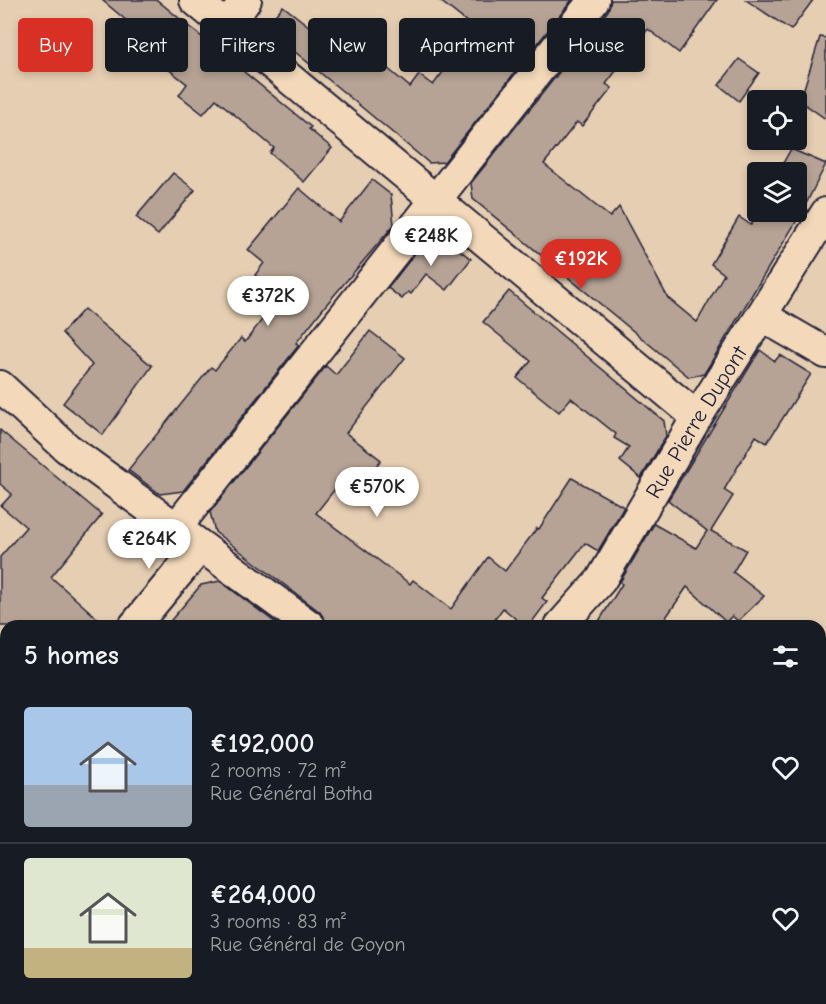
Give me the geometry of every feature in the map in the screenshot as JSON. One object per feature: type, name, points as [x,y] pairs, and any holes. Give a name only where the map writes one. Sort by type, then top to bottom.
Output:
[{"type":"street","points":[[195,0],[216,18]]},
{"type":"street","points":[[233,18],[246,0]]},
{"type":"street","points":[[176,528],[594,0]]},
{"type":"street","points":[[281,72],[697,417]]},
{"type":"street","name":"Rue Pierre Dupont","points":[[565,620],[601,580],[697,417],[826,213]]},
{"type":"street","points":[[762,316],[826,353]]},
{"type":"street","points":[[0,386],[67,448],[302,620]]},
{"type":"street","points":[[139,620],[200,547]]},
{"type":"building","points":[[102,0],[157,0],[179,18],[123,18]]},
{"type":"building","points":[[439,0],[572,0],[558,18],[547,18],[547,32],[535,47],[535,18],[462,18]]},
{"type":"building","points":[[611,0],[717,0],[679,53],[648,29],[645,33],[645,18],[602,18],[608,11]]},
{"type":"building","points":[[746,0],[813,0],[791,30]]},
{"type":"building","points":[[283,6],[308,26],[308,63],[296,53],[296,18],[273,18]]},
{"type":"building","points":[[188,26],[200,35],[200,72],[244,72],[311,127],[309,129],[332,148],[304,182],[270,153],[274,148],[216,99],[203,114],[179,95],[187,84],[172,72],[188,72]]},
{"type":"building","points":[[820,37],[826,38],[826,119],[807,106],[807,90],[803,90]]},
{"type":"building","points":[[739,59],[759,73],[739,101],[719,85]]},
{"type":"building","points":[[387,68],[410,87],[419,75],[433,85],[443,72],[515,72],[444,162],[429,163],[319,72],[387,72]]},
{"type":"building","points":[[559,72],[615,72],[606,84],[612,88],[582,126],[577,122],[544,164],[610,217],[619,207],[668,298],[697,322],[724,274],[711,264],[739,217],[751,225],[753,222],[796,222],[704,374],[689,377],[473,199],[471,183]]},
{"type":"building","points":[[790,150],[793,150],[826,164],[807,202],[807,162],[784,162]]},
{"type":"building","points":[[173,173],[195,190],[158,235],[136,217]]},
{"type":"building","points":[[372,180],[391,195],[394,225],[325,306],[296,343],[299,345],[183,491],[160,494],[128,470],[211,367],[215,370],[241,338],[245,342],[281,295],[255,275],[264,263],[248,250],[299,188],[339,222]]},
{"type":"building","points":[[444,238],[471,259],[447,290],[426,274],[411,294],[408,292],[402,299],[388,288],[423,243]]},
{"type":"building","points":[[509,291],[664,421],[666,436],[641,478],[620,461],[629,447],[614,438],[616,434],[571,398],[559,412],[517,378],[531,361],[483,322]]},
{"type":"building","points":[[84,309],[152,366],[103,435],[63,403],[92,365],[62,333]]},
{"type":"building","points":[[370,331],[405,358],[346,433],[381,460],[360,486],[346,475],[316,513],[410,584],[413,580],[451,609],[488,557],[505,571],[537,528],[539,529],[572,478],[624,507],[598,551],[585,543],[542,598],[547,602],[534,620],[517,620],[503,608],[494,620],[324,620],[320,612],[215,532],[210,512],[326,366],[336,375]]},
{"type":"building","points":[[760,350],[775,361],[780,355],[811,374],[767,443],[756,436],[724,490],[733,496],[711,531],[746,550],[733,572],[764,596],[739,620],[732,616],[728,620],[724,620],[687,587],[664,620],[600,620],[654,524],[696,548],[707,531],[668,500]]},
{"type":"building","points":[[0,430],[102,515],[51,577],[99,620],[0,620],[0,557],[26,527],[1,506],[12,494],[0,484]]},
{"type":"building","points":[[220,581],[272,620],[171,620],[201,585]]}]
